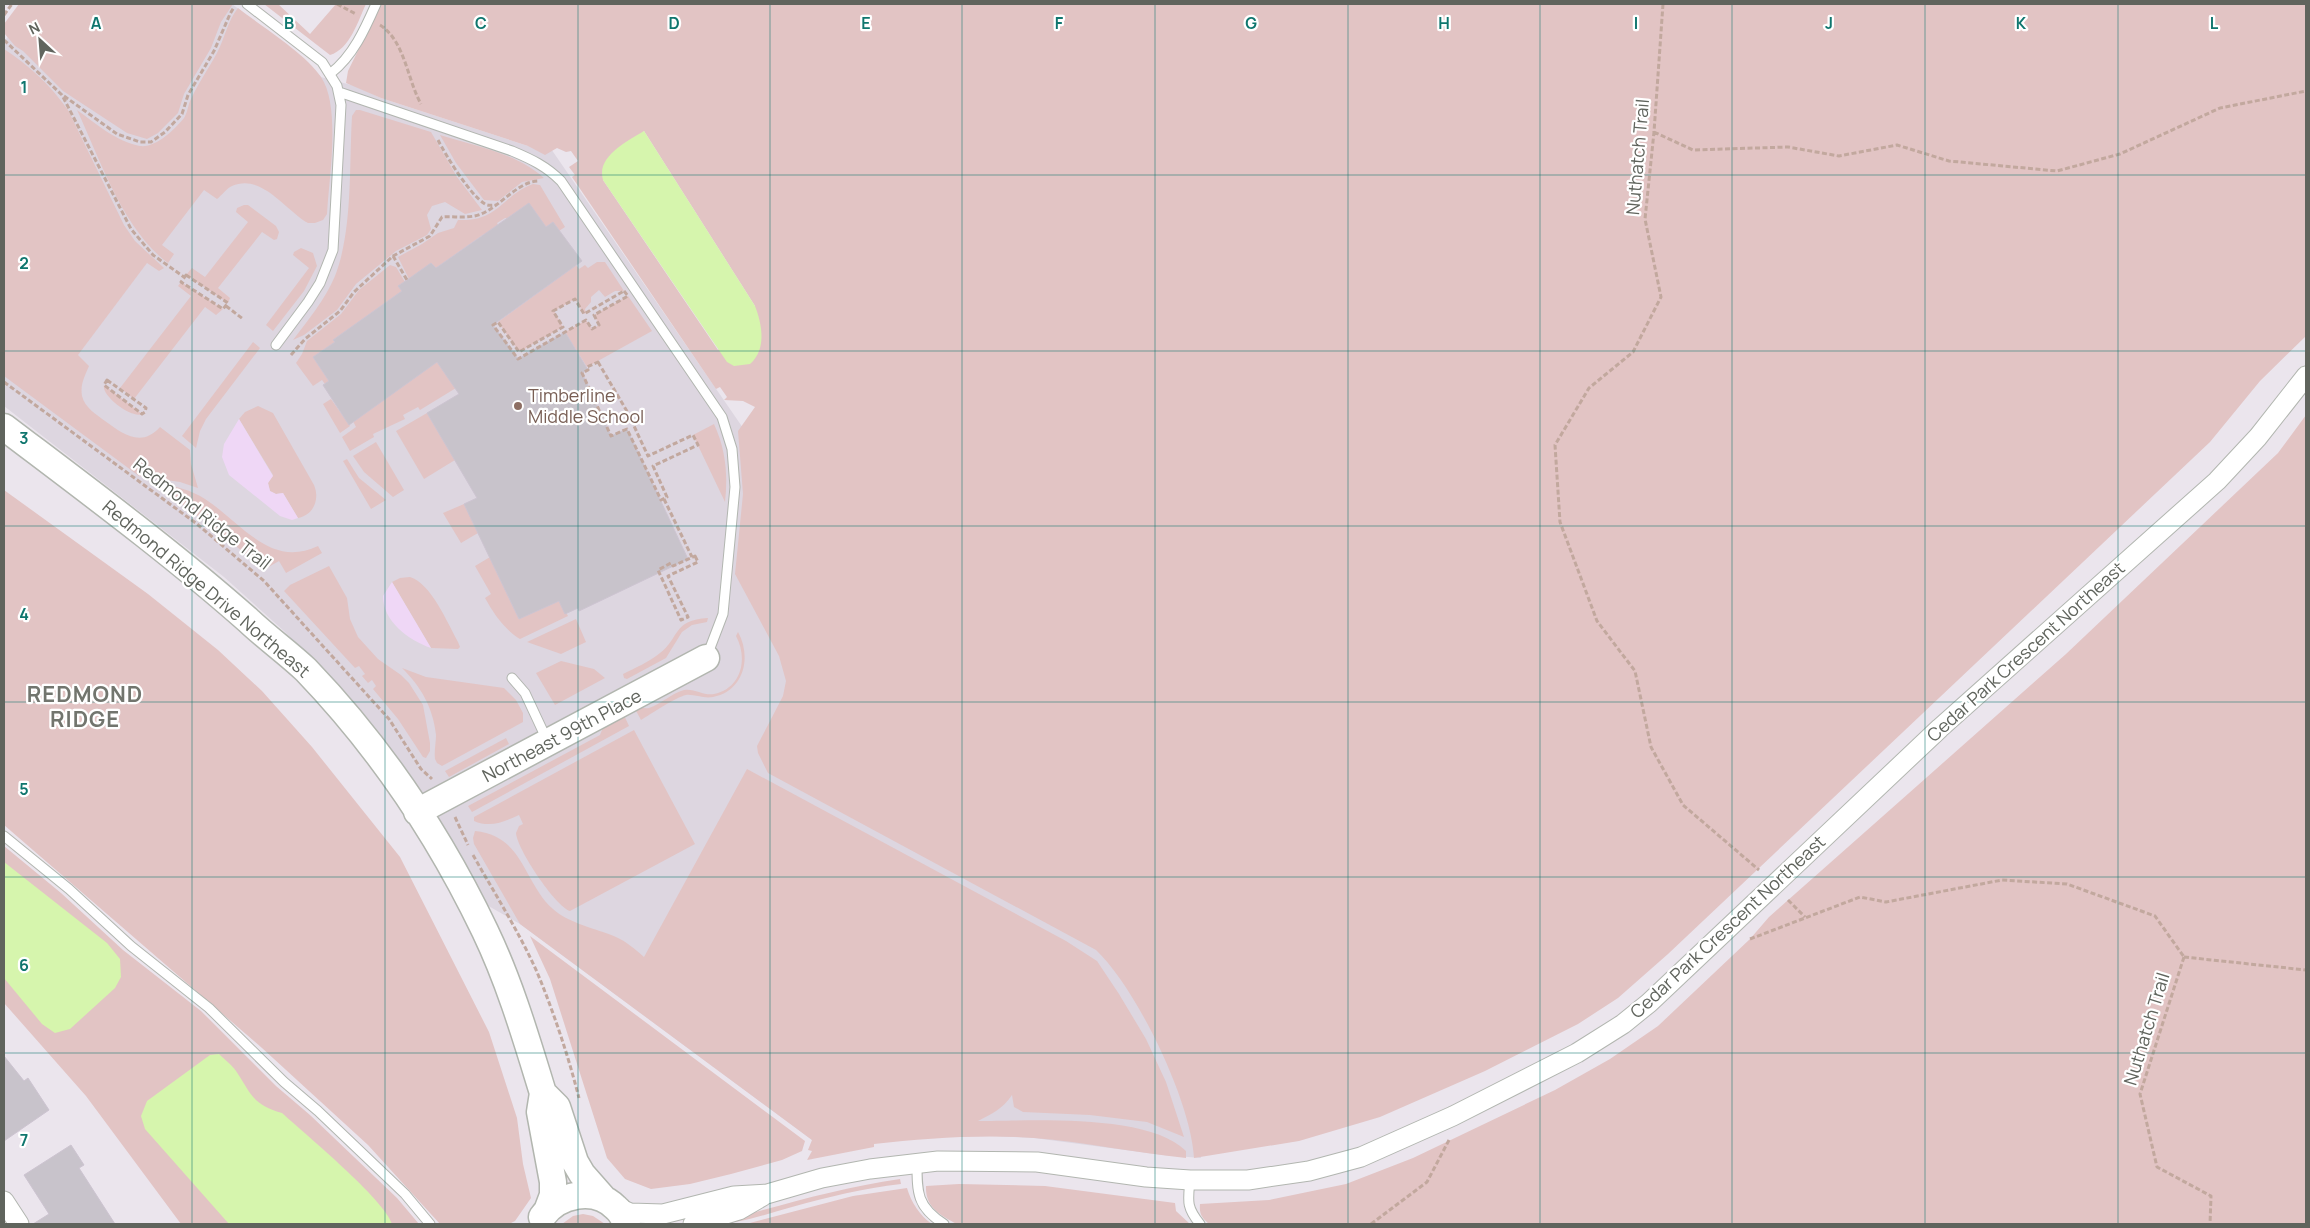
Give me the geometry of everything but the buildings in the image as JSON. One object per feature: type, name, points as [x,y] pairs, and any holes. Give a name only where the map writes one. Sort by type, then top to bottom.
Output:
[{"type":"street","name":"Cedar Park Crescent Northeast","points":[[693,1224],[738,1210],[767,1194],[822,1178],[917,1163],[964,1160],[1013,1160],[1059,1164],[1146,1177],[1190,1180],[1248,1180],[1276,1177],[1309,1171],[1361,1157],[1422,1131],[1525,1080],[1583,1049],[1623,1024],[1699,958],[1940,728],[2217,481],[2258,437],[2306,376]]},
{"type":"street","name":"Redmond Ridge Drive Northeast","points":[[4,427],[154,542],[304,669],[338,705],[381,759],[442,851],[486,932],[506,979],[543,1093],[540,1112],[553,1182],[553,1195],[543,1217]]},
{"type":"street","name":"Northeast 99th Place","points":[[417,812],[706,658]]},
{"type":"street","name":"Redmond Ridge Drive Northeast","points":[[543,1093],[557,1107],[575,1162],[582,1174],[616,1210]]},
{"type":"street","name":"Cedar Park Crescent Northeast","points":[[616,1210],[630,1213],[663,1214],[734,1196],[767,1194]]},
{"type":"street","name":"Redmond Ridge Drive Northeast","points":[[543,1217],[562,1200],[580,1195],[616,1210]]},
{"type":"street","points":[[4,1201],[19,1224]]},
{"type":"lane","points":[[247,4],[322,62],[331,74],[339,92],[341,105],[333,250],[329,264],[316,289],[276,345]]},
{"type":"lane","points":[[331,74],[347,58],[376,4]]},
{"type":"lane","points":[[339,92],[512,151],[534,160],[552,173],[572,198],[722,417],[732,449],[735,487],[723,614],[706,658]]},
{"type":"lane","points":[[512,678],[525,693],[548,743]]},
{"type":"lane","points":[[4,836],[69,889],[131,946],[209,1008],[284,1082],[318,1111],[405,1194],[430,1224]]},
{"type":"lane","points":[[917,1163],[916,1187],[920,1201],[926,1211],[944,1224]]},
{"type":"lane","points":[[1190,1180],[1188,1204],[1190,1212],[1200,1224]]},
{"type":"path","points":[[4,15],[12,4]]},
{"type":"path","points":[[336,4],[388,30],[395,40],[418,100]]},
{"type":"path","name":"Nuthatch Trail","points":[[1662,4],[1654,132],[1645,219],[1661,297],[1633,352],[1589,388],[1555,445],[1560,522],[1597,621],[1635,671],[1651,747],[1684,805],[1759,870]]},
{"type":"path","points":[[4,40],[62,94],[117,134],[140,142],[151,142],[165,132],[182,114],[188,95],[214,51],[235,6]]},
{"type":"path","points":[[1654,132],[1693,150],[1788,147],[1839,156],[1897,145],[1950,161],[2057,171],[2120,154],[2220,108],[2306,91]]},
{"type":"path","points":[[62,94],[111,194],[131,229],[153,256],[184,278]]},
{"type":"path","points":[[440,144],[456,171],[479,199],[488,205],[497,205]]},
{"type":"path","points":[[291,355],[305,338],[340,311],[359,287],[393,256],[430,236],[442,218],[456,215],[474,216],[497,205],[521,186],[535,181]]},
{"type":"path","points":[[393,256],[407,280]]},
{"type":"path","points":[[186,275],[228,303],[226,306],[223,309],[181,282],[186,275]]},
{"type":"path","points":[[624,291],[628,296],[594,315],[599,325],[592,329],[586,320],[518,359],[493,325],[498,322],[519,352],[563,327],[553,311],[575,299],[584,314],[624,291]]},
{"type":"path","points":[[226,306],[243,319]]},
{"type":"path","points":[[664,499],[667,497],[653,466],[698,445],[693,435],[648,456],[634,426],[636,426],[598,362],[587,367],[588,370],[582,374],[611,436],[627,429],[661,500],[664,499],[692,557],[695,556],[698,562],[668,576],[688,617],[681,620],[658,570],[672,563],[673,566],[692,557]]},
{"type":"path","points":[[109,380],[120,388],[146,408],[145,412],[142,414],[104,385],[105,381],[109,380]]},
{"type":"path","name":"Redmond Ridge Trail","points":[[4,382],[235,554],[264,581],[357,682],[389,719],[416,762]]},
{"type":"path","points":[[466,842],[516,930],[537,972],[567,1051],[579,1099]]},
{"type":"path","points":[[1750,938],[1860,897],[1886,902],[2002,880],[2067,884],[2155,916],[2184,957],[2306,970]]},
{"type":"path","points":[[1788,900],[1805,917]]},
{"type":"path","name":"Nuthatch Trail","points":[[2184,957],[2140,1094],[2157,1168],[2211,1196],[2210,1224]]},
{"type":"path","points":[[1371,1224],[1427,1182],[1449,1142]]},
{"type":"shaded area","points":[[19,4],[233,4],[221,22],[211,48],[184,94],[178,113],[158,133],[147,139],[127,133],[63,91],[23,51],[15,46],[4,33],[4,24]]},
{"type":"shaded area","points":[[32,4],[232,4],[301,56],[321,77],[355,86],[381,98],[528,146],[547,143],[765,460],[1112,948],[1162,1026],[1201,1158],[1163,1155],[1034,1138],[996,1136],[812,1140],[520,924],[485,904],[454,844],[406,770],[343,693],[284,631],[224,577],[4,406],[4,42]]},
{"type":"shaded area","points":[[264,4],[278,4],[310,34],[336,4],[366,4],[348,41],[337,52],[330,55]]},
{"type":"shaded area","points":[[381,4],[2306,4],[2306,336],[2260,381],[2210,442],[1668,954],[1618,998],[1578,1024],[1485,1071],[1380,1117],[1299,1141],[1194,1158],[1191,1134],[1183,1107],[1159,1047],[1128,991],[1112,968],[1096,950],[768,773],[758,753],[757,746],[783,696],[786,681],[779,656],[735,574],[743,494],[738,431],[755,407],[743,401],[724,400],[727,397],[720,387],[716,389],[572,177],[575,175],[569,167],[578,161],[571,151],[566,152],[557,148],[545,155],[528,146],[381,98],[346,83],[348,71]],"holes":[[[644,131],[755,306],[718,350],[603,180]]]},
{"type":"shaded area","points":[[238,8],[304,58],[321,77],[327,90],[331,106],[332,143],[327,214],[323,220],[308,223],[273,195],[253,184],[243,183],[232,186],[217,199],[204,190],[162,245],[174,254],[168,263],[152,249],[125,213],[77,110],[123,141],[146,146],[158,141],[170,133],[184,118],[191,99],[217,53],[231,19]]},
{"type":"shaded area","points":[[4,49],[39,76],[68,110],[124,225],[135,241],[164,268],[159,271],[147,263],[78,355],[89,366],[82,384],[83,400],[98,416],[132,437],[146,437],[160,427],[190,450],[191,464],[198,488],[180,482],[139,476],[4,376]]},
{"type":"shaded area","points":[[356,110],[431,132],[457,177],[482,210],[465,214],[445,202],[432,206],[427,215],[431,229],[427,235],[396,251],[356,284],[337,310],[304,335],[293,340],[316,310],[326,293],[335,276],[341,258],[349,198],[352,116]]},
{"type":"shaded area","points":[[644,131],[755,306],[762,336],[759,351],[750,364],[734,366],[727,362],[603,180],[602,171],[609,157],[615,150]]},
{"type":"shaded area","points":[[440,135],[508,156],[533,169],[544,178],[522,182],[498,201],[484,200],[456,163]]},
{"type":"shaded area","points":[[533,184],[540,185],[565,227],[559,231],[553,222],[546,227],[505,218],[497,223],[499,227],[487,237],[484,234],[436,268],[431,263],[409,279],[398,257],[438,233],[454,228],[458,220],[483,217]]},
{"type":"shaded area","points":[[248,205],[276,226],[279,232],[277,239],[274,240],[262,232],[218,288],[230,298],[228,303],[186,275],[192,268],[205,277],[248,222],[236,212],[237,208]]},
{"type":"shaded area","points":[[301,248],[313,253],[317,266],[304,291],[273,331],[266,325],[309,268],[293,255],[294,252]]},
{"type":"shaded area","points":[[597,262],[605,262],[624,291],[615,291],[605,297],[599,290],[591,297],[591,302],[585,309],[586,313],[584,314],[575,299],[554,311],[563,327],[519,352],[498,322],[576,265],[579,269],[585,265],[588,268]]},
{"type":"shaded area","points":[[390,265],[396,267],[405,282],[398,286],[402,291],[333,340],[335,342],[313,357],[329,381],[325,384],[322,380],[313,386],[296,363],[307,341],[341,314],[359,290]]},
{"type":"shaded area","points":[[181,282],[223,309],[216,315],[205,307],[134,399],[120,388],[191,296],[178,286]]},
{"type":"shaded area","points":[[628,296],[652,331],[587,367],[565,332],[586,320],[592,329],[599,325],[594,315]]},
{"type":"shaded area","points":[[253,342],[260,348],[206,419],[200,431],[196,448],[182,436]]},
{"type":"shaded area","points":[[437,362],[456,388],[420,410],[418,407],[403,415],[405,419],[373,434],[374,437],[350,451],[342,437],[356,427],[353,421]]},
{"type":"shaded area","points":[[104,385],[142,414],[131,413],[118,406],[107,395]]},
{"type":"shaded area","points":[[331,399],[350,426],[340,433],[323,404]]},
{"type":"shaded area","points":[[258,406],[273,413],[314,485],[316,501],[312,510],[304,516],[298,518],[283,493],[276,494],[270,491],[268,483],[273,475],[239,419],[245,412]]},
{"type":"shaded area","points":[[427,413],[455,460],[424,479],[396,431]]},
{"type":"shaded area","points":[[2306,415],[2306,1224],[1209,1224],[1203,1218],[1200,1204],[1269,1200],[1346,1184],[1413,1158],[1555,1090],[1610,1059],[1658,1026],[1750,939],[1769,917],[2066,654],[2278,453]]},
{"type":"shaded area","points":[[714,424],[721,443],[725,463],[725,502],[693,435]]},
{"type":"shaded area","points":[[376,442],[404,490],[393,497],[364,472],[353,456]]},
{"type":"shaded area","points":[[347,459],[359,478],[386,500],[371,509],[343,461]]},
{"type":"shaded area","points":[[156,485],[183,489],[200,496],[257,540],[271,547],[285,552],[301,552],[318,546],[322,553],[286,573],[279,561],[265,569],[190,510],[192,507],[190,504],[187,508],[157,488]]},
{"type":"shaded area","points":[[4,490],[148,594],[218,650],[262,691],[312,747],[400,857],[489,1032],[517,1118],[523,1164],[531,1198],[515,1221],[509,1224],[440,1224],[368,1145],[262,1048],[4,825]]},
{"type":"shaded area","points":[[464,504],[478,533],[461,543],[443,513]]},
{"type":"shaded area","points":[[490,557],[519,619],[559,601],[568,616],[520,639],[514,635],[500,621],[485,598],[491,594],[475,566]]},
{"type":"shaded area","points":[[329,566],[347,598],[350,619],[358,637],[378,659],[409,683],[423,705],[430,743],[430,751],[426,758],[423,757],[398,719],[373,689],[376,686],[372,680],[368,683],[362,676],[365,674],[359,666],[355,668],[284,591],[290,585]]},
{"type":"shaded area","points":[[410,577],[418,581],[432,595],[458,642],[460,647],[458,649],[431,648],[392,582],[400,578]]},
{"type":"shaded area","points":[[708,618],[707,622],[692,625],[682,632],[666,658],[627,679],[624,678],[623,674],[660,653],[682,626],[696,619]]},
{"type":"shaded area","points":[[576,619],[586,642],[561,654],[527,642]]},
{"type":"shaded area","points":[[738,632],[744,652],[744,662],[742,672],[732,688],[724,694],[713,697],[682,696],[641,720],[634,707],[649,708],[684,690],[714,694],[731,686],[740,671],[742,662],[740,645],[736,636]]},
{"type":"shaded area","points":[[561,661],[594,669],[605,678],[555,705],[536,673]]},
{"type":"shaded area","points":[[402,668],[426,677],[504,688],[516,700],[523,713],[523,722],[442,766],[435,759],[436,735],[429,707],[420,690]]},
{"type":"shaded area","points":[[623,713],[629,726],[472,812],[468,806],[600,735],[604,725]]},
{"type":"shaded area","points":[[634,730],[695,844],[570,911],[555,899],[523,851],[516,833],[519,826],[523,824],[519,815],[491,824],[474,821],[474,817]]},
{"type":"shaded area","points":[[506,738],[509,744],[449,777],[445,771]]},
{"type":"shaded area","points":[[747,769],[1066,941],[1097,961],[1146,1039],[1166,1082],[1184,1137],[1147,1122],[1090,1115],[1023,1112],[1014,1107],[1012,1095],[1001,1108],[978,1121],[1057,1120],[1117,1125],[1145,1130],[1168,1139],[1186,1151],[1186,1158],[1053,1140],[994,1136],[934,1138],[874,1144],[874,1147],[807,1160],[812,1151],[808,1150],[812,1140],[520,924],[474,844],[475,831],[504,841],[521,862],[543,898],[553,909],[575,922],[620,939],[644,957]]},
{"type":"shaded area","points":[[4,846],[61,893],[123,950],[201,1011],[276,1086],[310,1115],[397,1198],[419,1224],[181,1224],[86,1096],[4,1003]]},
{"type":"shaded area","points":[[4,862],[107,943],[120,959],[121,977],[115,988],[70,1029],[55,1033],[42,1024],[4,978]]},
{"type":"shaded area","points":[[530,936],[805,1141],[802,1151],[782,1160],[690,1184],[651,1189],[625,1179],[607,1158],[550,979]]},
{"type":"shaded area","points":[[219,1054],[234,1069],[258,1102],[282,1113],[343,1167],[375,1199],[392,1224],[229,1224],[145,1129],[141,1116],[147,1101],[210,1055]]},
{"type":"shaded area","points":[[900,1179],[901,1184],[846,1193],[743,1220],[713,1224],[829,1193]]},
{"type":"shaded area","points":[[959,1184],[1045,1186],[1175,1203],[1176,1211],[1190,1224],[957,1224],[935,1210],[928,1200],[926,1186]]},
{"type":"shaded area","points":[[907,1188],[916,1208],[932,1224],[746,1224],[853,1196]]},
{"type":"shaded area","points":[[583,1214],[593,1216],[605,1224],[562,1224],[573,1216]]},
{"type":"sand","points":[[239,419],[273,476],[268,483],[270,491],[276,494],[283,493],[298,518],[292,520],[280,516],[229,475],[222,457],[224,444]]},
{"type":"sand","points":[[392,582],[431,648],[406,635],[392,622],[387,614],[383,596]]},
{"type":"place","name":"Timberline Middle School","points":[[518,406]]},
{"type":"district","name":"REDMOND RIDGE","points":[[85,706]]}]
